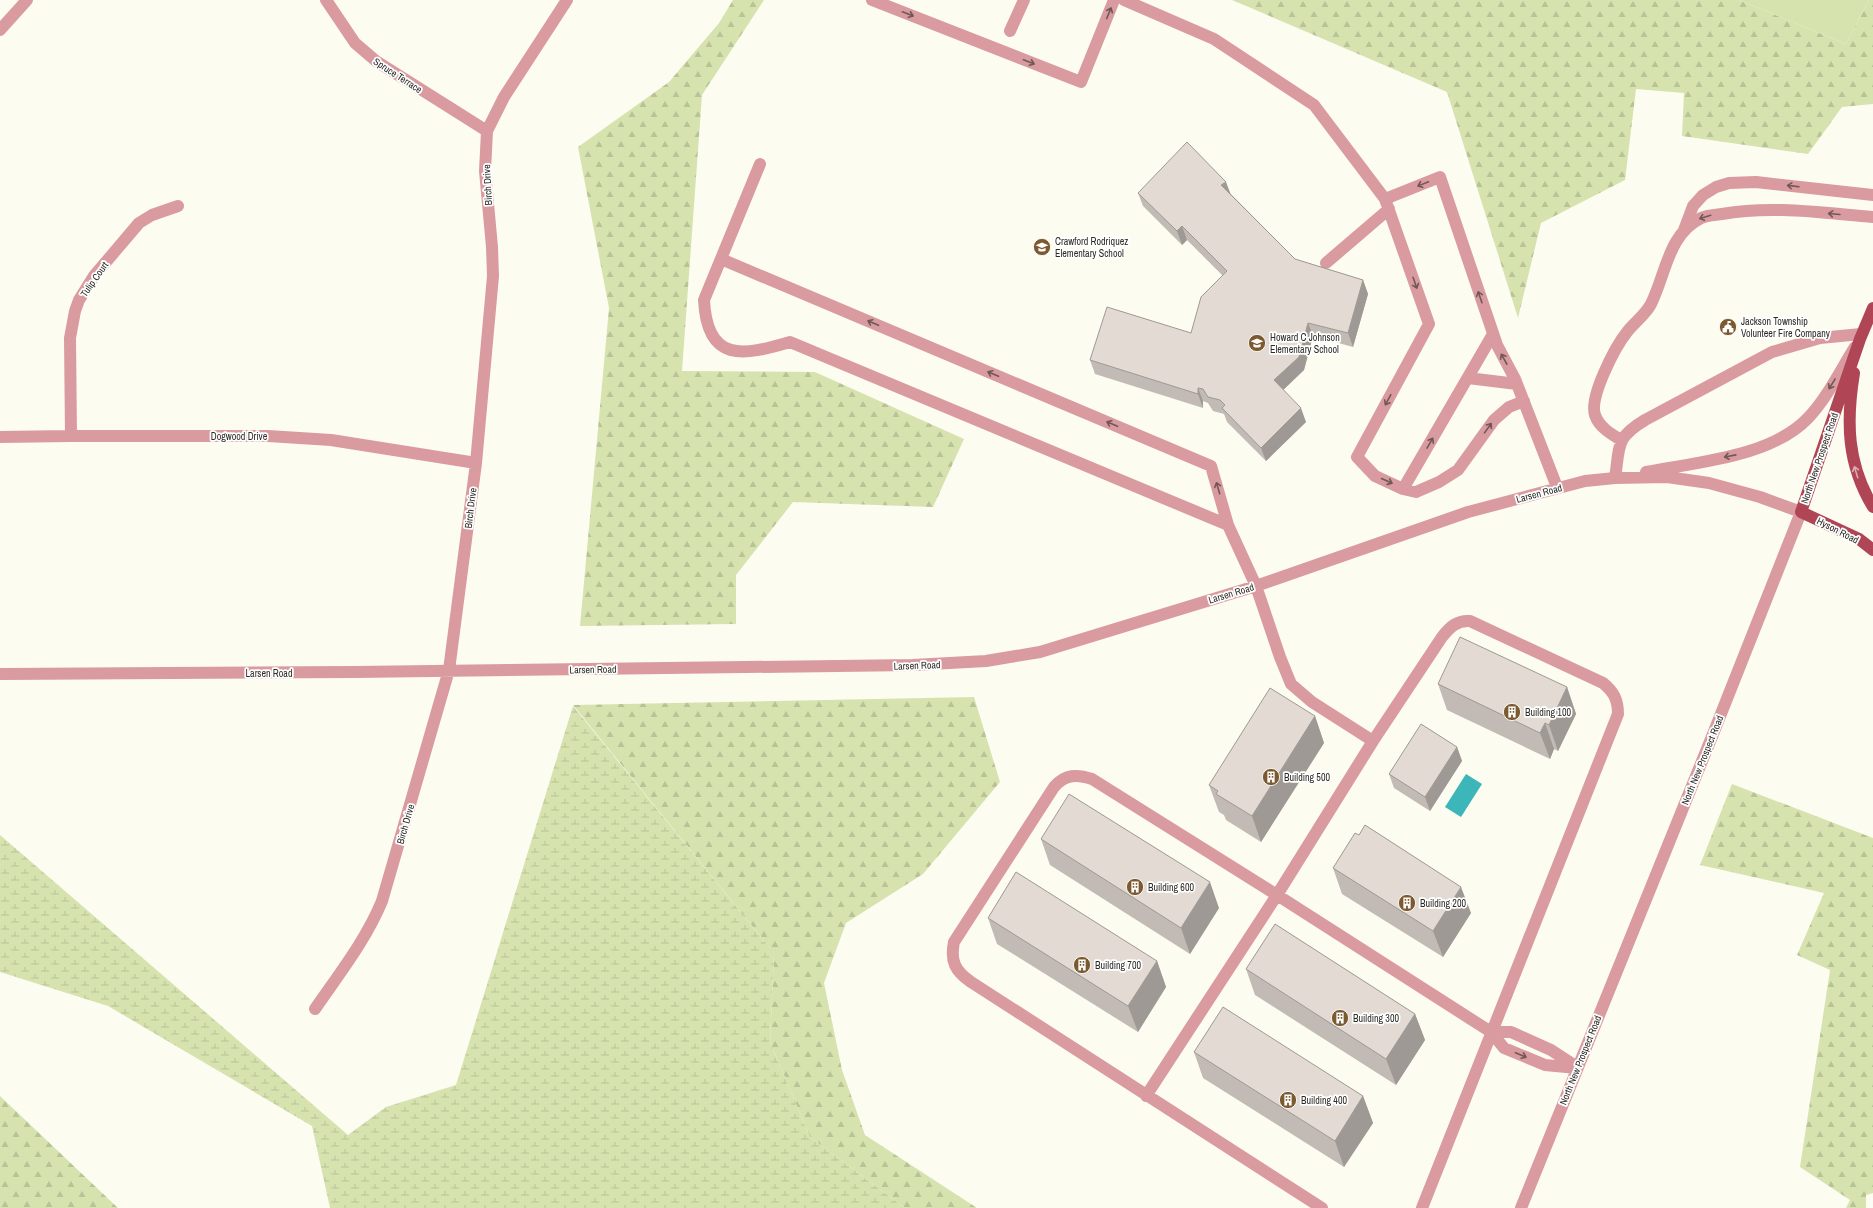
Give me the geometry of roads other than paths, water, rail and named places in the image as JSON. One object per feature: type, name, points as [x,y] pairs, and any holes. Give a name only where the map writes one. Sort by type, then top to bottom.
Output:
[{"type":"main road","name":"North New Prospect Road","points":[[1801,512],[1861,337],[1873,308]]},
{"type":"main road","points":[[1861,337],[1849,405],[1852,448],[1857,476],[1873,507]]},
{"type":"main road","name":"Hyson Road","points":[[1801,512],[1859,539],[1873,550]]},
{"type":"street","points":[[0,30],[27,0]]},
{"type":"street","name":"Spruce Terrace","points":[[326,0],[355,44],[376,61],[487,131]]},
{"type":"street","name":"Birch Drive","points":[[315,1009],[375,919],[382,901],[450,670],[476,463],[493,276],[492,247],[484,170],[487,131],[504,97],[567,0]]},
{"type":"street","points":[[872,0],[1081,82],[1114,0]]},
{"type":"street","points":[[1010,31],[1024,0]]},
{"type":"street","points":[[1124,0],[1214,39],[1314,105],[1387,204],[1429,324],[1357,457],[1375,476],[1416,492],[1439,482],[1458,470],[1494,420],[1509,407],[1524,401]]},
{"type":"street","points":[[760,164],[704,300],[708,329],[715,340],[728,349],[741,353],[760,351],[790,342],[1228,525]]},
{"type":"street","points":[[1326,263],[1387,204],[1440,177],[1496,345],[1518,384],[1557,487]]},
{"type":"street","points":[[1621,440],[1599,422],[1595,414],[1595,399],[1618,346],[1626,333],[1650,306],[1672,248],[1684,230],[1693,206],[1703,195],[1716,187],[1729,183],[1756,182],[1873,195]]},
{"type":"street","name":"Tulip Court","points":[[70,436],[70,338],[75,311],[79,300],[94,276],[139,223],[152,215],[178,206]]},
{"type":"street","points":[[1684,230],[1702,217],[1755,210],[1779,209],[1873,218]]},
{"type":"street","points":[[721,259],[1211,466],[1228,525],[1256,586],[1280,657],[1291,684],[1312,702],[1373,741]]},
{"type":"street","points":[[1403,488],[1493,334]]},
{"type":"street","points":[[1861,337],[1819,405],[1794,431],[1774,443],[1746,453],[1615,478],[1621,440],[1629,430],[1645,420],[1772,352],[1820,338],[1861,337]]},
{"type":"street","points":[[1468,378],[1518,384]]},
{"type":"street","name":"Dogwood Drive","points":[[0,438],[70,436],[268,436],[331,440],[476,463]]},
{"type":"street","name":"Larsen Road","points":[[0,674],[348,672],[912,665],[986,662],[1040,652],[1256,586],[1468,512],[1584,481],[1615,478],[1667,477],[1709,483],[1760,497],[1801,512]]},
{"type":"street","name":"North New Prospect Road","points":[[1521,1208],[1801,512]]},
{"type":"street","points":[[1146,1096],[1277,895],[1373,741],[1442,637],[1449,628],[1462,621],[1477,622],[1603,684],[1611,689],[1618,704],[1615,726],[1491,1032],[1422,1208]]},
{"type":"street","points":[[1322,1208],[1146,1096],[958,972],[952,961],[954,942],[958,933],[1049,793],[1059,781],[1072,775],[1092,779],[1491,1032],[1504,1048],[1545,1065],[1577,1068]]},
{"type":"street","points":[[1491,1032],[1511,1032],[1551,1050],[1577,1068]]},
{"type":"water","points":[[1466,774],[1482,784],[1461,817],[1445,807]]},
{"type":"place","name":"Crawford Rodriquez Elementary School","points":[[1042,247]]},
{"type":"place","name":"Jackson Township Volunteer Fire Company","points":[[1728,327]]},
{"type":"place","name":"Howard C Johnson Elementary School","points":[[1257,343]]},
{"type":"place","name":"Building 100","points":[[1512,712]]},
{"type":"place","name":"Building 500","points":[[1271,777]]},
{"type":"place","name":"Building 600","points":[[1135,887]]},
{"type":"place","name":"Building 200","points":[[1407,903]]},
{"type":"place","name":"Building 700","points":[[1082,965]]},
{"type":"place","name":"Building 300","points":[[1340,1018]]},
{"type":"place","name":"Building 400","points":[[1288,1100]]}]
